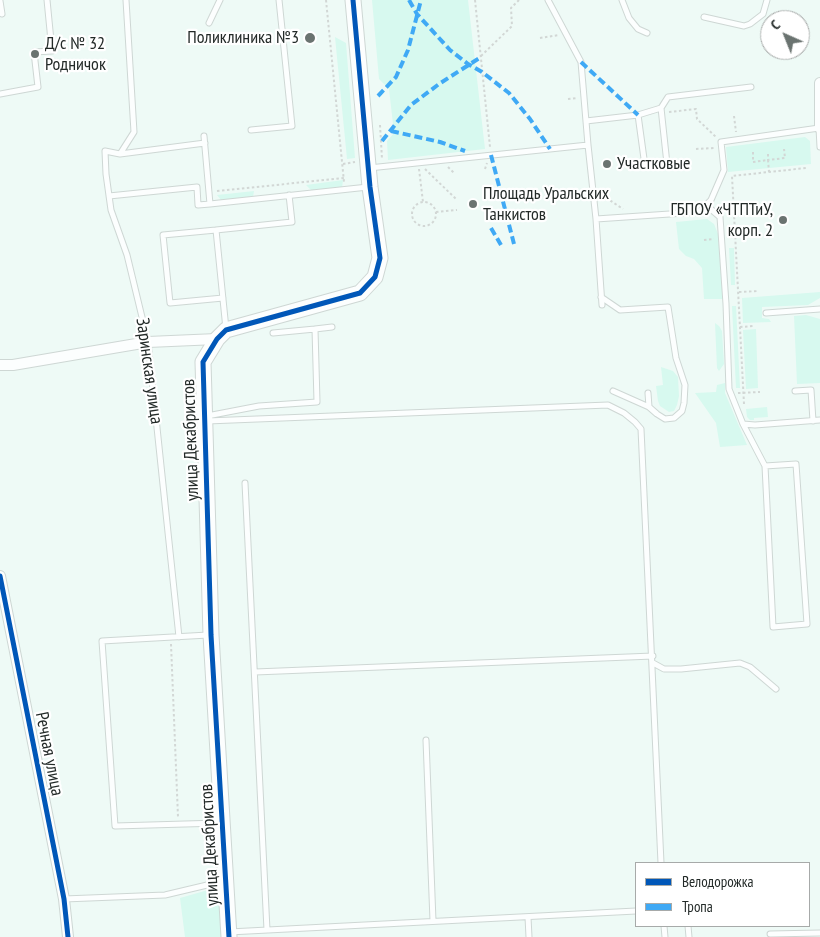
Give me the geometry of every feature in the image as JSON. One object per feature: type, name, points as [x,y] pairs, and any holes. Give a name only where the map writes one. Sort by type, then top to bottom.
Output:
[{"type":"street","points":[[0,365],[13,365],[148,342],[222,334],[360,293],[375,277],[380,258],[370,187],[353,0]]},
{"type":"street","points":[[819,128],[820,83]]},
{"type":"street","name":"улица Декабристов","points":[[222,334],[203,362],[211,635],[229,934]]},
{"type":"street","name":"Речная улица","points":[[0,576],[2,597],[64,899],[68,937]]},
{"type":"lane","points":[[0,94],[38,87],[34,52],[52,51],[47,0]]},
{"type":"lane","points":[[120,154],[134,132],[126,0]]},
{"type":"lane","points":[[209,23],[220,0]]},
{"type":"lane","points":[[251,130],[292,126],[279,0]]},
{"type":"lane","points":[[548,0],[581,62],[602,305]]},
{"type":"lane","points":[[622,0],[629,18],[638,29],[647,33]]},
{"type":"lane","points":[[704,17],[744,26],[750,24],[763,14],[767,0]]},
{"type":"lane","points":[[0,1],[2,14]]},
{"type":"lane","points":[[638,115],[645,166],[667,164],[662,110],[668,97],[751,87]]},
{"type":"lane","points":[[586,121],[638,115],[662,110]]},
{"type":"lane","points":[[596,219],[699,212],[711,200],[724,170],[722,144],[737,139],[819,128],[820,148]]},
{"type":"lane","points":[[204,136],[210,204]]},
{"type":"lane","points":[[120,154],[205,143]]},
{"type":"lane","points":[[369,168],[588,145]]},
{"type":"lane","name":"Заринская улица","points":[[120,154],[105,151],[109,196],[111,210],[127,255],[148,342],[179,636]]},
{"type":"lane","points":[[109,196],[197,187],[198,205],[370,187]]},
{"type":"lane","points":[[223,298],[170,303],[163,235],[292,222],[289,196]]},
{"type":"lane","points":[[706,205],[720,217],[729,389],[743,424],[765,466],[773,627],[807,624],[796,464],[765,466]]},
{"type":"lane","points":[[216,230],[223,298],[222,334]]},
{"type":"lane","points":[[601,297],[620,310],[668,308],[676,358],[684,385],[684,403],[682,411],[674,418],[665,418],[656,414],[649,407],[613,391]]},
{"type":"lane","points":[[766,313],[820,309]]},
{"type":"lane","points":[[273,333],[332,327]]},
{"type":"lane","points":[[204,419],[259,406],[317,402],[315,329]]},
{"type":"lane","points":[[795,391],[811,390],[813,421]]},
{"type":"lane","points":[[648,394],[649,407]]},
{"type":"lane","points":[[204,419],[608,405],[624,413],[641,429],[653,656],[661,862]]},
{"type":"lane","points":[[743,424],[755,425],[820,420]]},
{"type":"lane","points":[[245,483],[267,930]]},
{"type":"lane","points":[[211,635],[102,641],[115,826],[223,822]]},
{"type":"lane","points":[[255,672],[653,656]]},
{"type":"lane","points":[[653,663],[664,669],[740,663],[750,668],[776,689]]},
{"type":"lane","points":[[426,740],[433,922]]},
{"type":"lane","points":[[64,899],[165,895],[225,881]]},
{"type":"lane","points":[[229,934],[267,930],[635,911]]},
{"type":"lane","points":[[528,917],[529,937]]},
{"type":"lane","points":[[770,934],[820,933]]},
{"type":"path","points":[[326,0],[345,190]]},
{"type":"path","points":[[475,0],[491,155]]},
{"type":"path","points":[[481,57],[512,26],[511,8],[519,0]]},
{"type":"path","points":[[540,38],[566,34]]},
{"type":"path","points":[[662,110],[696,109],[697,119],[722,144]]},
{"type":"path","points":[[734,116],[737,139]]},
{"type":"path","points":[[696,149],[722,144]]},
{"type":"path","points":[[753,152],[753,162],[785,158],[784,148]]},
{"type":"path","points":[[768,154],[769,172]]},
{"type":"path","points":[[621,164],[644,161]]},
{"type":"path","points":[[419,163],[456,199]]},
{"type":"path","points":[[419,163],[423,202]]},
{"type":"path","points":[[744,409],[732,176],[806,168]]},
{"type":"path","points":[[210,192],[344,178]]},
{"type":"path","points":[[593,188],[633,216]]},
{"type":"path","points":[[423,202],[431,204],[436,212],[436,218],[431,224],[424,226],[416,223],[412,218],[412,210],[417,204],[423,202]]},
{"type":"path","points":[[436,212],[457,210]]},
{"type":"path","points":[[721,234],[742,232]]},
{"type":"path","points":[[738,292],[759,291]]},
{"type":"path","points":[[740,327],[754,326]]},
{"type":"path","points":[[731,393],[760,392]]},
{"type":"path","points":[[170,637],[178,824]]},
{"type":"green space","points":[[372,0],[468,0],[485,149],[388,160],[387,141],[394,133],[389,89],[379,79]]},
{"type":"green space","points":[[335,37],[346,43],[355,158],[347,159]]},
{"type":"green space","points":[[805,137],[810,141],[811,164],[728,172],[726,147]]},
{"type":"green space","points":[[343,180],[342,188],[312,191],[306,185]]},
{"type":"green space","points":[[254,191],[253,197],[221,200],[217,195]]},
{"type":"green space","points":[[707,219],[714,224],[718,234],[723,299],[704,299],[702,268],[694,259],[686,256],[679,249],[676,222]]},
{"type":"green space","points":[[729,248],[734,248],[735,285],[731,285]]},
{"type":"green space","points":[[820,292],[820,298],[808,305],[762,307],[762,318],[769,319],[771,322],[743,323],[742,298]]},
{"type":"green space","points":[[732,306],[736,306],[740,388],[736,388]]},
{"type":"green space","points":[[806,315],[820,319],[820,383],[797,384],[794,316]]},
{"type":"green space","points":[[715,323],[722,331],[724,364],[719,371],[717,368]]},
{"type":"green space","points":[[756,329],[758,388],[746,389],[743,330]]},
{"type":"green space","points":[[661,367],[673,371],[678,377],[679,396],[674,411],[669,412],[660,406],[658,401],[656,386],[663,385]]},
{"type":"green space","points":[[725,383],[725,393],[747,445],[720,447],[716,423],[695,393],[716,392],[717,385]]},
{"type":"green space","points":[[767,407],[768,417],[750,420],[747,417],[746,409]]},
{"type":"green space","points":[[222,886],[226,937],[185,937],[180,898]]},
{"type":"marked path","points":[[409,0],[417,14],[450,50],[509,93],[530,119],[550,149]]},
{"type":"marked path","points":[[378,96],[396,77],[408,50],[421,0]]},
{"type":"marked path","points":[[382,141],[411,105],[481,57]]},
{"type":"marked path","points":[[581,62],[638,115]]},
{"type":"marked path","points":[[391,131],[440,142],[465,151]]},
{"type":"marked path","points":[[491,155],[514,244]]},
{"type":"marked path","points":[[491,228],[501,245]]},
{"type":"cycle path","points":[[229,937],[211,635],[203,362],[217,339],[226,330],[360,293],[375,277],[380,258],[370,187],[353,0]]},
{"type":"cycle path","points":[[0,576],[64,899],[68,937]]},
{"type":"place","name":"Поликлиника №3","points":[[310,38]]},
{"type":"place","name":"Д/с № 32 Родничок","points":[[35,54]]},
{"type":"place","name":"Участковые","points":[[607,164]]},
{"type":"place","name":"Площадь Уральских Танкистов","points":[[473,204]]},
{"type":"place","name":"ГБПОУ «ЧТПТиУ, корп. 2","points":[[783,220]]}]
